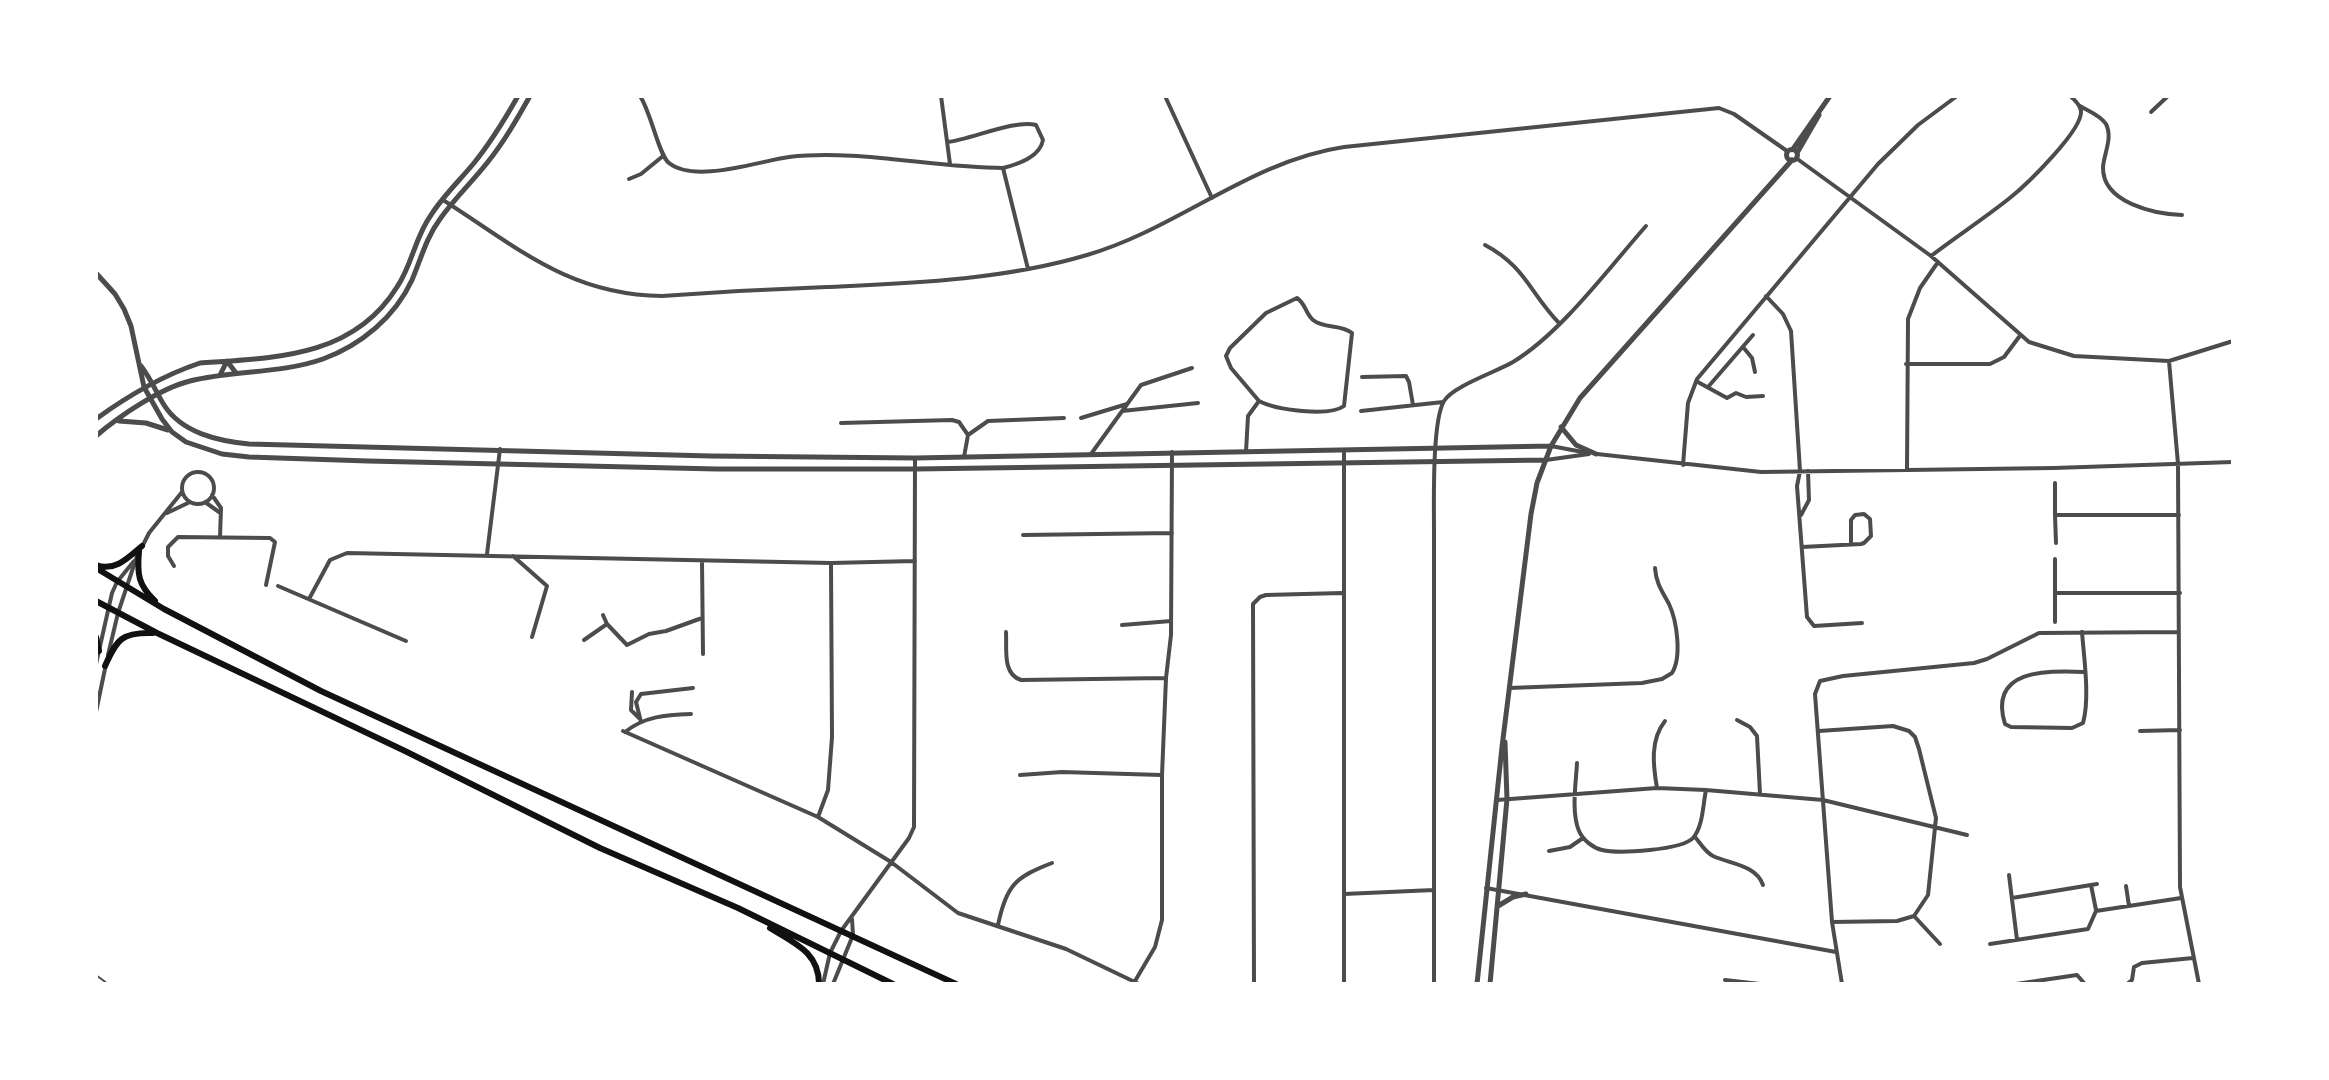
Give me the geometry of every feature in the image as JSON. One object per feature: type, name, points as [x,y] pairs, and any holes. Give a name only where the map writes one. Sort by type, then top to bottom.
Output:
[{"type":"main road","points":[[96,566],[115,566],[141,549]]},
{"type":"main road","points":[[141,549],[137,571],[140,585],[164,609]]},
{"type":"main road","points":[[96,566],[164,609],[321,691],[956,984]]},
{"type":"main road","points":[[96,601],[600,848],[738,908],[893,984]]},
{"type":"main road","points":[[105,666],[113,647],[121,638],[139,632],[157,633]]},
{"type":"main road","points":[[96,637],[99,651]]},
{"type":"main road","points":[[738,908],[805,949],[816,962],[821,984]]},
{"type":"street","points":[[96,419],[153,381],[200,363],[313,351],[353,333],[380,310],[398,286],[423,228],[488,145],[518,96]]},
{"type":"street","points":[[96,436],[150,400],[190,381],[321,360],[367,335],[400,300],[429,236],[502,143],[530,96]]},
{"type":"street","points":[[640,96],[655,125],[663,156],[674,166],[692,170],[719,170],[813,155],[1003,168],[1039,151],[1043,140],[1036,125],[1022,123],[948,142]]},
{"type":"street","points":[[941,96],[950,164]]},
{"type":"street","points":[[1165,96],[1212,198]]},
{"type":"street","points":[[1477,984],[1531,514],[1551,446],[1597,377],[1771,185],[1830,96]]},
{"type":"street","points":[[1683,465],[1688,403],[1696,381],[1878,164],[1918,125],[1957,96]]},
{"type":"street","points":[[2070,96],[2099,117],[2107,127],[2109,134],[2103,169],[2104,177],[2115,192],[2148,211],[2182,215]]},
{"type":"street","points":[[2151,112],[2168,96]]},
{"type":"street","points":[[1931,256],[2025,184],[2076,128],[2081,111],[2078,104]]},
{"type":"street","points":[[443,200],[542,265],[606,290],[638,295],[899,284],[1028,269],[1087,255],[1115,245],[1270,167],[1322,151],[1724,109],[1851,196],[1931,256],[2020,336],[2049,350],[2074,356],[2169,361],[2233,341]]},
{"type":"street","points":[[629,179],[641,174],[663,156]]},
{"type":"street","points":[[1003,168],[1028,269]]},
{"type":"street","points":[[1361,411],[1443,402],[1455,391],[1513,362],[1539,344],[1560,323],[1646,226]]},
{"type":"street","points":[[1485,245],[1522,272],[1543,306],[1560,323]]},
{"type":"street","points":[[1907,470],[1908,319],[1920,288],[1938,262]]},
{"type":"street","points":[[96,273],[124,309],[141,365],[144,387],[172,432]]},
{"type":"street","points":[[1766,296],[1783,314],[1791,331],[1800,471],[1797,486],[1808,621],[1814,626],[1862,623]]},
{"type":"street","points":[[1297,298],[1316,322],[1352,333],[1346,400],[1340,410],[1280,409],[1259,401],[1231,368],[1226,356],[1230,348],[1266,313],[1297,298]]},
{"type":"street","points":[[1708,387],[1753,335]]},
{"type":"street","points":[[1906,364],[1990,364],[2004,357],[2020,336]]},
{"type":"street","points":[[1743,347],[1752,358],[1755,372]]},
{"type":"street","points":[[227,361],[237,373]]},
{"type":"street","points":[[219,376],[227,361]]},
{"type":"street","points":[[2169,361],[2178,464],[2181,898],[2199,984]]},
{"type":"street","points":[[141,365],[166,408],[183,424],[223,441],[376,448],[915,458],[1551,446],[1594,454],[1761,472],[2233,462]]},
{"type":"street","points":[[1091,454],[1144,383],[1192,368]]},
{"type":"street","points":[[1362,377],[1406,376],[1413,405]]},
{"type":"street","points":[[1696,381],[1727,398],[1736,393],[1746,397],[1763,396]]},
{"type":"street","points":[[1246,452],[1248,416],[1259,401]]},
{"type":"street","points":[[1434,984],[1435,462],[1443,402]]},
{"type":"street","points":[[1122,411],[1198,403]]},
{"type":"street","points":[[1081,418],[1127,404]]},
{"type":"street","points":[[964,457],[968,435],[988,421],[1064,418]]},
{"type":"street","points":[[841,423],[952,420],[959,422],[968,435]]},
{"type":"street","points":[[118,421],[155,425],[211,452],[249,457],[500,464],[916,469],[1546,460],[1594,454]]},
{"type":"street","points":[[1561,427],[1576,445],[1594,454]]},
{"type":"street","points":[[487,555],[500,449]]},
{"type":"street","points":[[1344,450],[1344,984]]},
{"type":"street","points":[[691,714],[640,720],[624,732],[818,817],[891,862],[958,913],[1066,949],[1137,982],[1155,947],[1162,920],[1162,775],[1171,621],[1172,452]]},
{"type":"street","points":[[821,984],[830,953],[841,931],[914,827],[915,458]]},
{"type":"street","points":[[1800,517],[1809,500],[1808,471]]},
{"type":"street","points":[[96,712],[118,613],[136,559],[182,492],[184,479],[198,472],[211,479],[212,495],[221,508],[220,537]]},
{"type":"street","points":[[2055,483],[2056,543]]},
{"type":"street","points":[[182,492],[190,502]]},
{"type":"street","points":[[205,502],[212,495]]},
{"type":"street","points":[[165,514],[190,502],[205,502],[220,515]]},
{"type":"street","points":[[1802,547],[1851,544],[1864,543],[1871,536],[1870,519],[1864,514],[1852,518],[1851,544]]},
{"type":"street","points":[[2055,515],[2179,515]]},
{"type":"street","points":[[1023,535],[1172,533]]},
{"type":"street","points":[[174,566],[168,556],[168,547],[175,539],[270,538],[274,540],[266,585]]},
{"type":"street","points":[[309,599],[330,560],[347,553],[831,563],[915,561]]},
{"type":"street","points":[[513,556],[547,586],[532,637]]},
{"type":"street","points":[[96,664],[108,607],[117,582],[136,559]]},
{"type":"street","points":[[2055,559],[2055,622]]},
{"type":"street","points":[[702,560],[703,654]]},
{"type":"street","points":[[818,817],[828,790],[832,737],[831,563]]},
{"type":"street","points":[[1509,688],[1642,683],[1657,681],[1672,673],[1677,658],[1674,620],[1657,584],[1655,568]]},
{"type":"street","points":[[278,586],[406,641]]},
{"type":"street","points":[[1254,984],[1253,604],[1266,595],[1342,593]]},
{"type":"street","points":[[2055,593],[2180,593]]},
{"type":"street","points":[[603,615],[607,624],[627,645],[649,634],[702,618]]},
{"type":"street","points":[[1122,625],[1171,621]]},
{"type":"street","points":[[584,640],[607,624]]},
{"type":"street","points":[[1006,632],[1008,669],[1014,678],[1166,678]]},
{"type":"street","points":[[1842,984],[1832,922],[1815,694],[1818,684],[1824,679],[1974,663],[1998,654],[2029,636],[2082,632],[2178,632]]},
{"type":"street","points":[[2082,632],[2084,672],[2085,718],[2080,726],[2011,727],[2005,724],[2002,697],[2008,687],[2032,673],[2084,672]]},
{"type":"street","points":[[640,720],[636,702],[641,694],[693,688]]},
{"type":"street","points":[[632,692],[631,710],[640,720]]},
{"type":"street","points":[[1737,720],[1755,731],[1757,736],[1760,794]]},
{"type":"street","points":[[1657,788],[1653,748],[1665,721]]},
{"type":"street","points":[[1819,731],[1885,726],[1909,731],[1915,737],[1934,806],[1935,827],[1928,895],[1914,916],[1897,921],[1832,922]]},
{"type":"street","points":[[2140,731],[2180,730]]},
{"type":"street","points":[[1490,984],[1507,799],[1505,733]]},
{"type":"street","points":[[1577,763],[1577,823],[1583,838],[1599,849],[1616,851],[1681,845],[1695,836],[1706,790]]},
{"type":"street","points":[[1020,775],[1074,772],[1162,775]]},
{"type":"street","points":[[1497,800],[1657,788],[1760,794],[1823,800],[1967,835]]},
{"type":"street","points":[[1695,836],[1712,856],[1751,871],[1763,885]]},
{"type":"street","points":[[1549,851],[1570,847],[1583,838]]},
{"type":"street","points":[[998,925],[1002,903],[1012,885],[1052,863]]},
{"type":"street","points":[[2009,875],[2017,940]]},
{"type":"street","points":[[1990,944],[2088,929],[2096,911],[2094,885],[2012,898]]},
{"type":"street","points":[[2126,886],[2129,906]]},
{"type":"street","points":[[1486,888],[1836,952]]},
{"type":"street","points":[[1344,894],[1434,890]]},
{"type":"street","points":[[1497,907],[1513,897],[1526,894]]},
{"type":"street","points":[[2096,911],[2181,898]]},
{"type":"street","points":[[1914,916],[1940,944]]},
{"type":"street","points":[[833,984],[853,935],[852,919]]},
{"type":"street","points":[[2127,984],[2132,980],[2134,967],[2142,963],[2193,958]]},
{"type":"street","points":[[2016,984],[2077,975],[2085,984]]},
{"type":"street","points":[[1725,980],[1760,984]]},
{"type":"lane","points":[[96,975],[108,984]]}]
